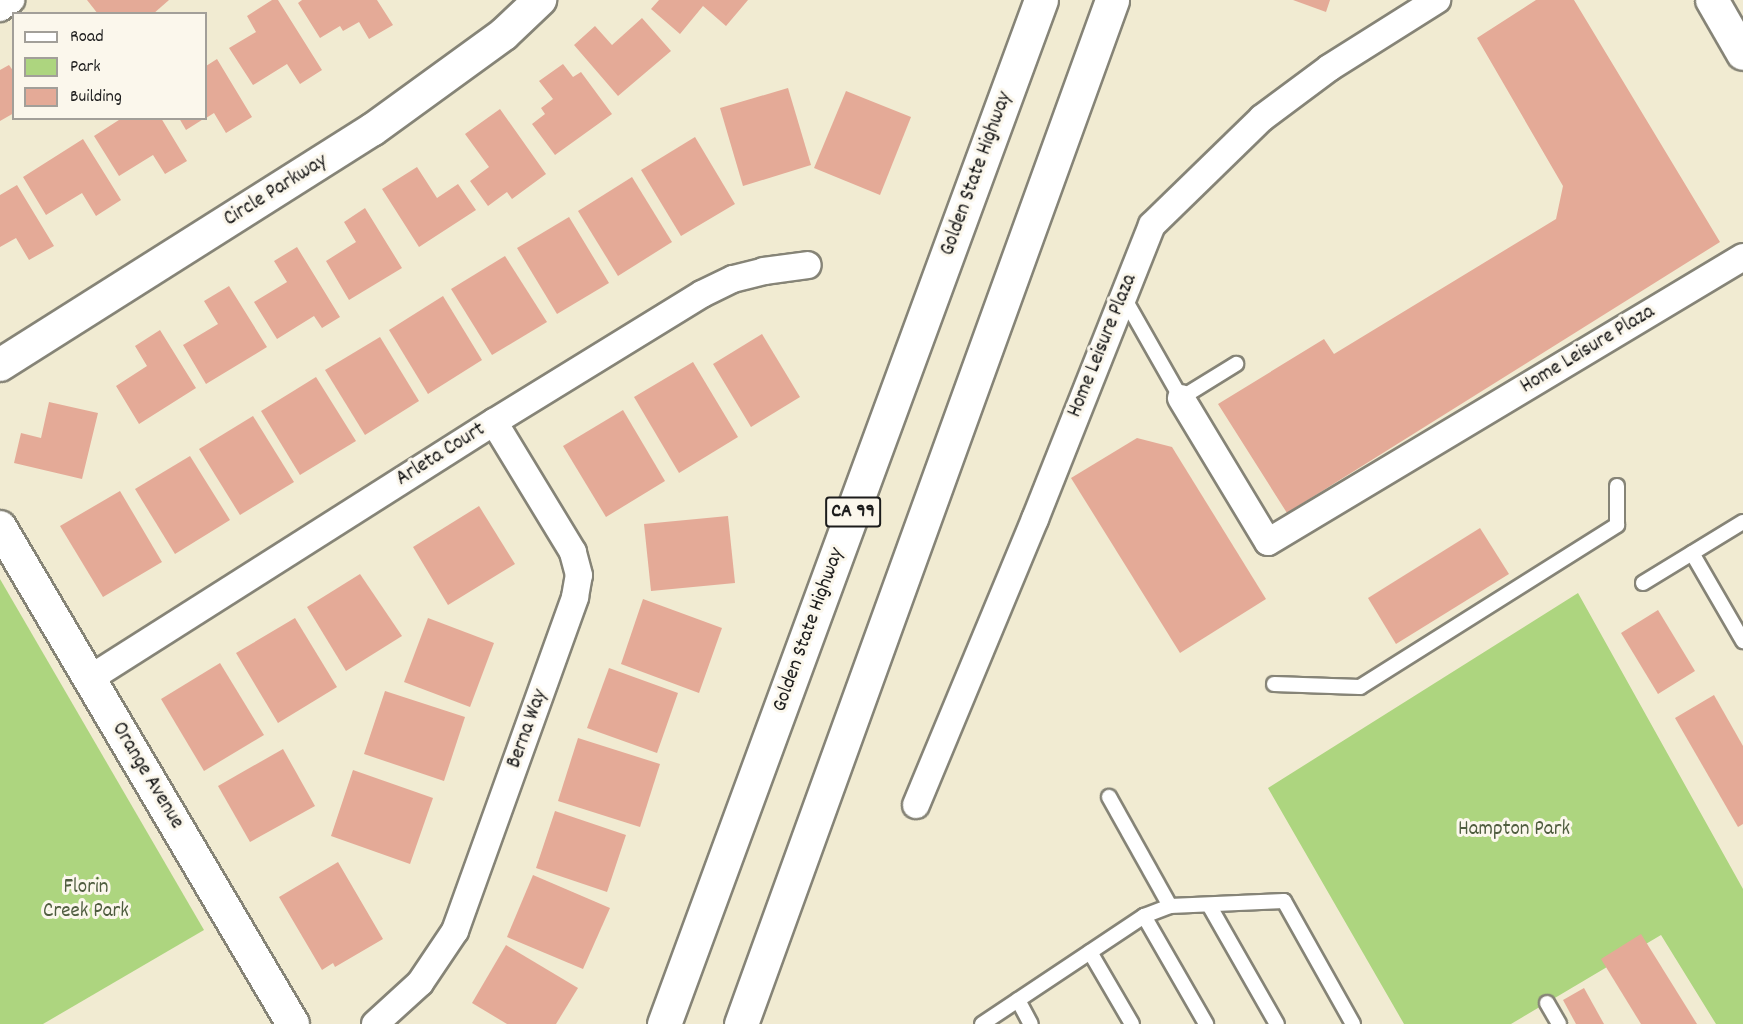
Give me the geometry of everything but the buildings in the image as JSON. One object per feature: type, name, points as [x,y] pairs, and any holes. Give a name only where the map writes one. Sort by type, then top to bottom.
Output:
[{"type":"highway","name":"Golden State Highway","points":[[664,1024],[1041,0]]},
{"type":"highway","points":[[741,1024],[1112,0]]},
{"type":"street","points":[[0,8],[11,0]]},
{"type":"street","name":"Circle Parkway","points":[[0,365],[372,130],[504,34],[540,0]]},
{"type":"street","name":"Home Leisure Plaza","points":[[916,805],[1035,519],[1152,225],[1262,118],[1329,68],[1437,0]]},
{"type":"street","points":[[1712,0],[1743,54]]},
{"type":"street","name":"Home Leisure Plaza","points":[[1182,398],[1268,542],[1743,257]]},
{"type":"street","name":"Arleta Court","points":[[89,679],[494,422],[702,294],[733,279],[764,271],[808,265]]},
{"type":"street","name":"Berna Way","points":[[375,1024],[420,983],[455,931],[575,597],[579,575],[573,552],[494,422]]},
{"type":"street","name":"Orange Avenue","points":[[0,527],[293,1024]]},
{"type":"lane","points":[[1123,296],[1182,398],[1236,364]]},
{"type":"lane","points":[[1274,684],[1360,687],[1617,525],[1617,486]]},
{"type":"lane","points":[[1643,583],[1743,522]]},
{"type":"lane","points":[[1692,553],[1743,641]]},
{"type":"lane","points":[[1109,797],[1170,906]]},
{"type":"lane","points":[[982,1024],[1144,916],[1170,906],[1284,901],[1353,1024]]},
{"type":"lane","points":[[1209,905],[1277,1024]]},
{"type":"lane","points":[[1144,916],[1206,1024]]},
{"type":"lane","points":[[1090,952],[1132,1024]]},
{"type":"lane","points":[[1018,1000],[1031,1024]]},
{"type":"lane","points":[[1547,1003],[1559,1024]]},
{"type":"green space","name":"Florin Creek Park","points":[[0,579],[204,930],[43,1024],[0,1024]]},
{"type":"green space","name":"Hampton Park","points":[[1578,593],[1743,889],[1743,1024],[1716,1024],[1661,935],[1511,1024],[1404,1024],[1268,788]]}]
